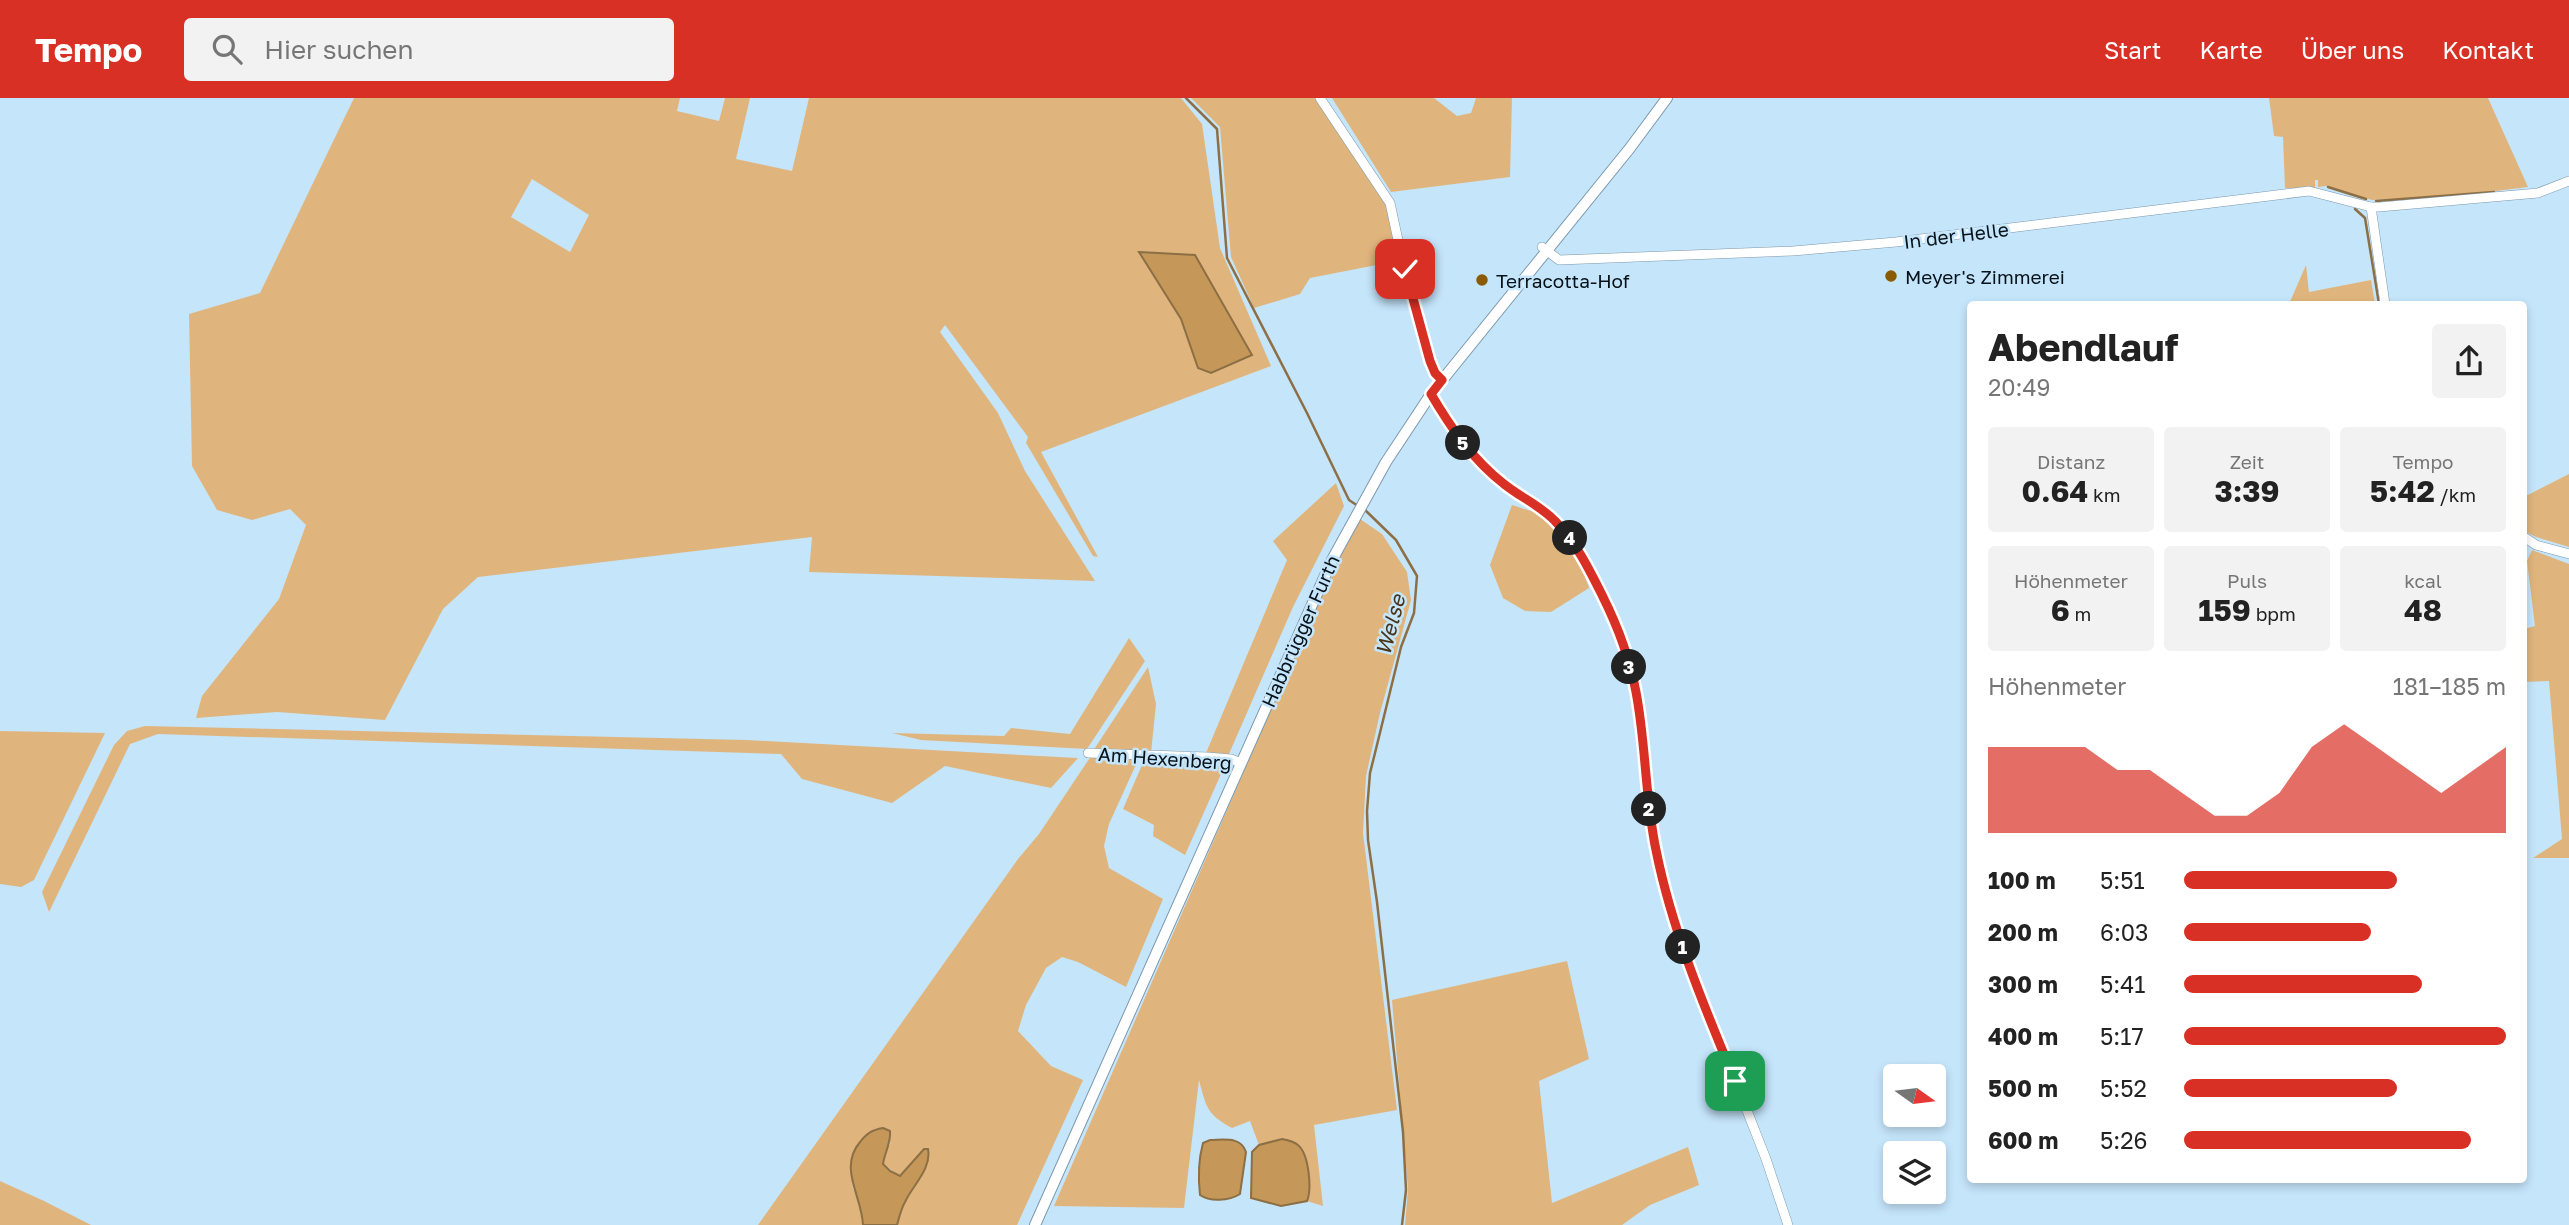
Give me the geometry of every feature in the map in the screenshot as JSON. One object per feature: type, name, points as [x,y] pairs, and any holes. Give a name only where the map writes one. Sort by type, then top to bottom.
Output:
[{"type":"street","points":[[1320,98],[1390,203],[1409,290],[1430,361],[1435,373],[1442,380]]},
{"type":"street","name":"Habbrügger Furth","points":[[1035,1225],[1332,560],[1365,497],[1431,394],[1667,98]]},
{"type":"street","name":"In der Helle","points":[[1545,250],[1559,260],[1793,251],[1910,240],[2309,191],[2371,207],[2538,193],[2569,181]]},
{"type":"street","points":[[2371,207],[2385,301]]},
{"type":"street","points":[[1431,394],[1452,429],[1476,460],[1504,485],[1554,520],[1570,538],[1604,599],[1618,632],[1636,694],[1649,815],[1677,932],[1759,1141],[1788,1225]]},
{"type":"street","points":[[2527,539],[2536,545],[2569,554]]},
{"type":"street","name":"Am Hexenberg","points":[[1088,753],[1208,757],[1231,759],[1241,763]]},
{"type":"shaded area","points":[[354,98],[680,98],[677,111],[719,121],[725,98],[750,98],[736,159],[792,171],[809,98],[1181,98],[1202,124],[1220,248],[1271,366],[1041,452],[1098,557],[1093,556],[1026,443],[1028,437],[945,325],[940,332],[998,413],[1025,471],[1095,581],[809,572],[812,537],[478,577],[443,609],[385,720],[277,712],[196,718],[202,696],[279,599],[306,525],[290,509],[252,520],[217,510],[192,466],[189,314],[260,293]],"holes":[[[532,179],[589,215],[570,252],[511,217]],[[1140,253],[1252,355],[1198,368],[1181,319]]]},
{"type":"shaded area","points":[[1191,98],[1316,98],[1388,206],[1397,261],[1310,278],[1300,294],[1254,308],[1231,257],[1220,127]]},
{"type":"shaded area","points":[[1332,98],[1434,98],[1457,116],[1471,113],[1476,98],[1512,98],[1510,177],[1391,192]]},
{"type":"shaded area","points":[[2269,98],[2488,98],[2528,187],[2456,196],[2372,200],[2326,186],[2318,187],[2318,180],[2315,180],[2315,188],[2285,188],[2283,137],[2274,136]]},
{"type":"shaded area","points":[[1139,252],[1195,255],[1252,355],[1211,373],[1198,368],[1181,319]]},
{"type":"shaded area","points":[[2306,265],[2309,292],[2371,280],[2374,301],[2290,301]]},
{"type":"shaded area","points":[[2569,474],[2569,547],[2527,532],[2527,495]]},
{"type":"shaded area","points":[[1336,483],[1344,506],[1293,607],[1229,754],[1206,753],[1287,560],[1273,541]]},
{"type":"shaded area","points":[[1512,505],[1547,516],[1574,544],[1589,588],[1551,612],[1525,611],[1503,598],[1490,565]]},
{"type":"shaded area","points":[[1360,519],[1382,534],[1407,572],[1411,600],[1366,776],[1363,833],[1397,1110],[1314,1125],[1323,1206],[1307,1201],[1310,1183],[1304,1152],[1282,1139],[1259,1145],[1250,1121],[1232,1128],[1223,1123],[1208,1108],[1199,1080],[1184,1208],[1054,1206],[1331,572]]},
{"type":"shaded area","points":[[2532,550],[2569,564],[2569,858],[2533,858],[2562,839],[2549,681],[2527,682],[2527,628],[2535,626],[2527,561]]},
{"type":"shaded area","points":[[1129,638],[1145,661],[1087,749],[921,740],[892,733],[1004,736],[1011,728],[1070,734]]},
{"type":"shaded area","points":[[1148,667],[1156,704],[1151,753],[1093,751]]},
{"type":"shaded area","points":[[145,726],[747,740],[1078,758],[1051,788],[945,766],[892,803],[802,779],[781,754],[158,734],[130,744],[49,912],[42,892],[114,745],[127,731]]},
{"type":"shaded area","points":[[0,731],[105,733],[34,880],[21,887],[0,884]]},
{"type":"shaded area","points":[[1091,756],[1139,758],[1109,824],[1104,846],[1109,868],[1163,899],[1126,987],[1078,962],[1062,957],[1046,968],[1026,1005],[1018,1031],[1051,1066],[1083,1080],[1017,1225],[897,1225],[904,1203],[917,1182],[924,1149],[899,1176],[883,1164],[891,1142],[850,1161],[853,1189],[859,1198],[863,1225],[758,1225],[1018,859],[1039,834]]},
{"type":"shaded area","points":[[1145,758],[1209,760],[1225,765],[1185,855],[1153,836],[1154,825],[1123,809]]},
{"type":"shaded area","points":[[1567,961],[1589,1059],[1539,1081],[1552,1203],[1688,1147],[1699,1185],[1650,1205],[1622,1225],[1405,1225],[1408,1189],[1392,1000]]},
{"type":"shaded area","points":[[883,1128],[890,1131],[883,1164],[890,1171],[900,1176],[924,1149],[928,1149],[927,1163],[908,1196],[897,1225],[863,1225],[851,1162],[865,1136]]},
{"type":"shaded area","points":[[1282,1139],[1295,1143],[1302,1149],[1307,1164],[1309,1188],[1307,1201],[1281,1206],[1251,1198],[1252,1152],[1259,1145]]},
{"type":"shaded area","points":[[1210,1140],[1236,1141],[1244,1147],[1246,1152],[1240,1194],[1214,1200],[1200,1195],[1200,1156],[1203,1143]]},
{"type":"shaded area","points":[[0,1181],[44,1201],[91,1225],[0,1225]]},
{"type":"waterway","name":"Welse","points":[[1186,98],[1217,129],[1227,258],[1349,500],[1358,506]]},
{"type":"waterway","points":[[2328,187],[2366,199]]},
{"type":"waterway","points":[[2376,201],[2494,192]]},
{"type":"waterway","points":[[2355,209],[2365,218],[2379,301]]},
{"type":"waterway","name":"Welse","points":[[1364,509],[1396,540],[1417,576],[1414,613],[1401,647],[1370,773],[1367,811],[1368,840],[1403,1132],[1406,1190],[1402,1225]]},
{"type":"place","name":"Meyer's Zimmerei","points":[[1891,276]]},
{"type":"place","name":"Terracotta-Hof","points":[[1482,280]]},
{"type":"route","points":[[1405,269],[1433,370],[1442,380],[1431,394],[1452,429],[1476,460],[1504,485],[1554,520],[1570,538],[1604,599],[1618,632],[1636,694],[1649,815],[1663,883],[1677,932],[1735,1081]]}]
